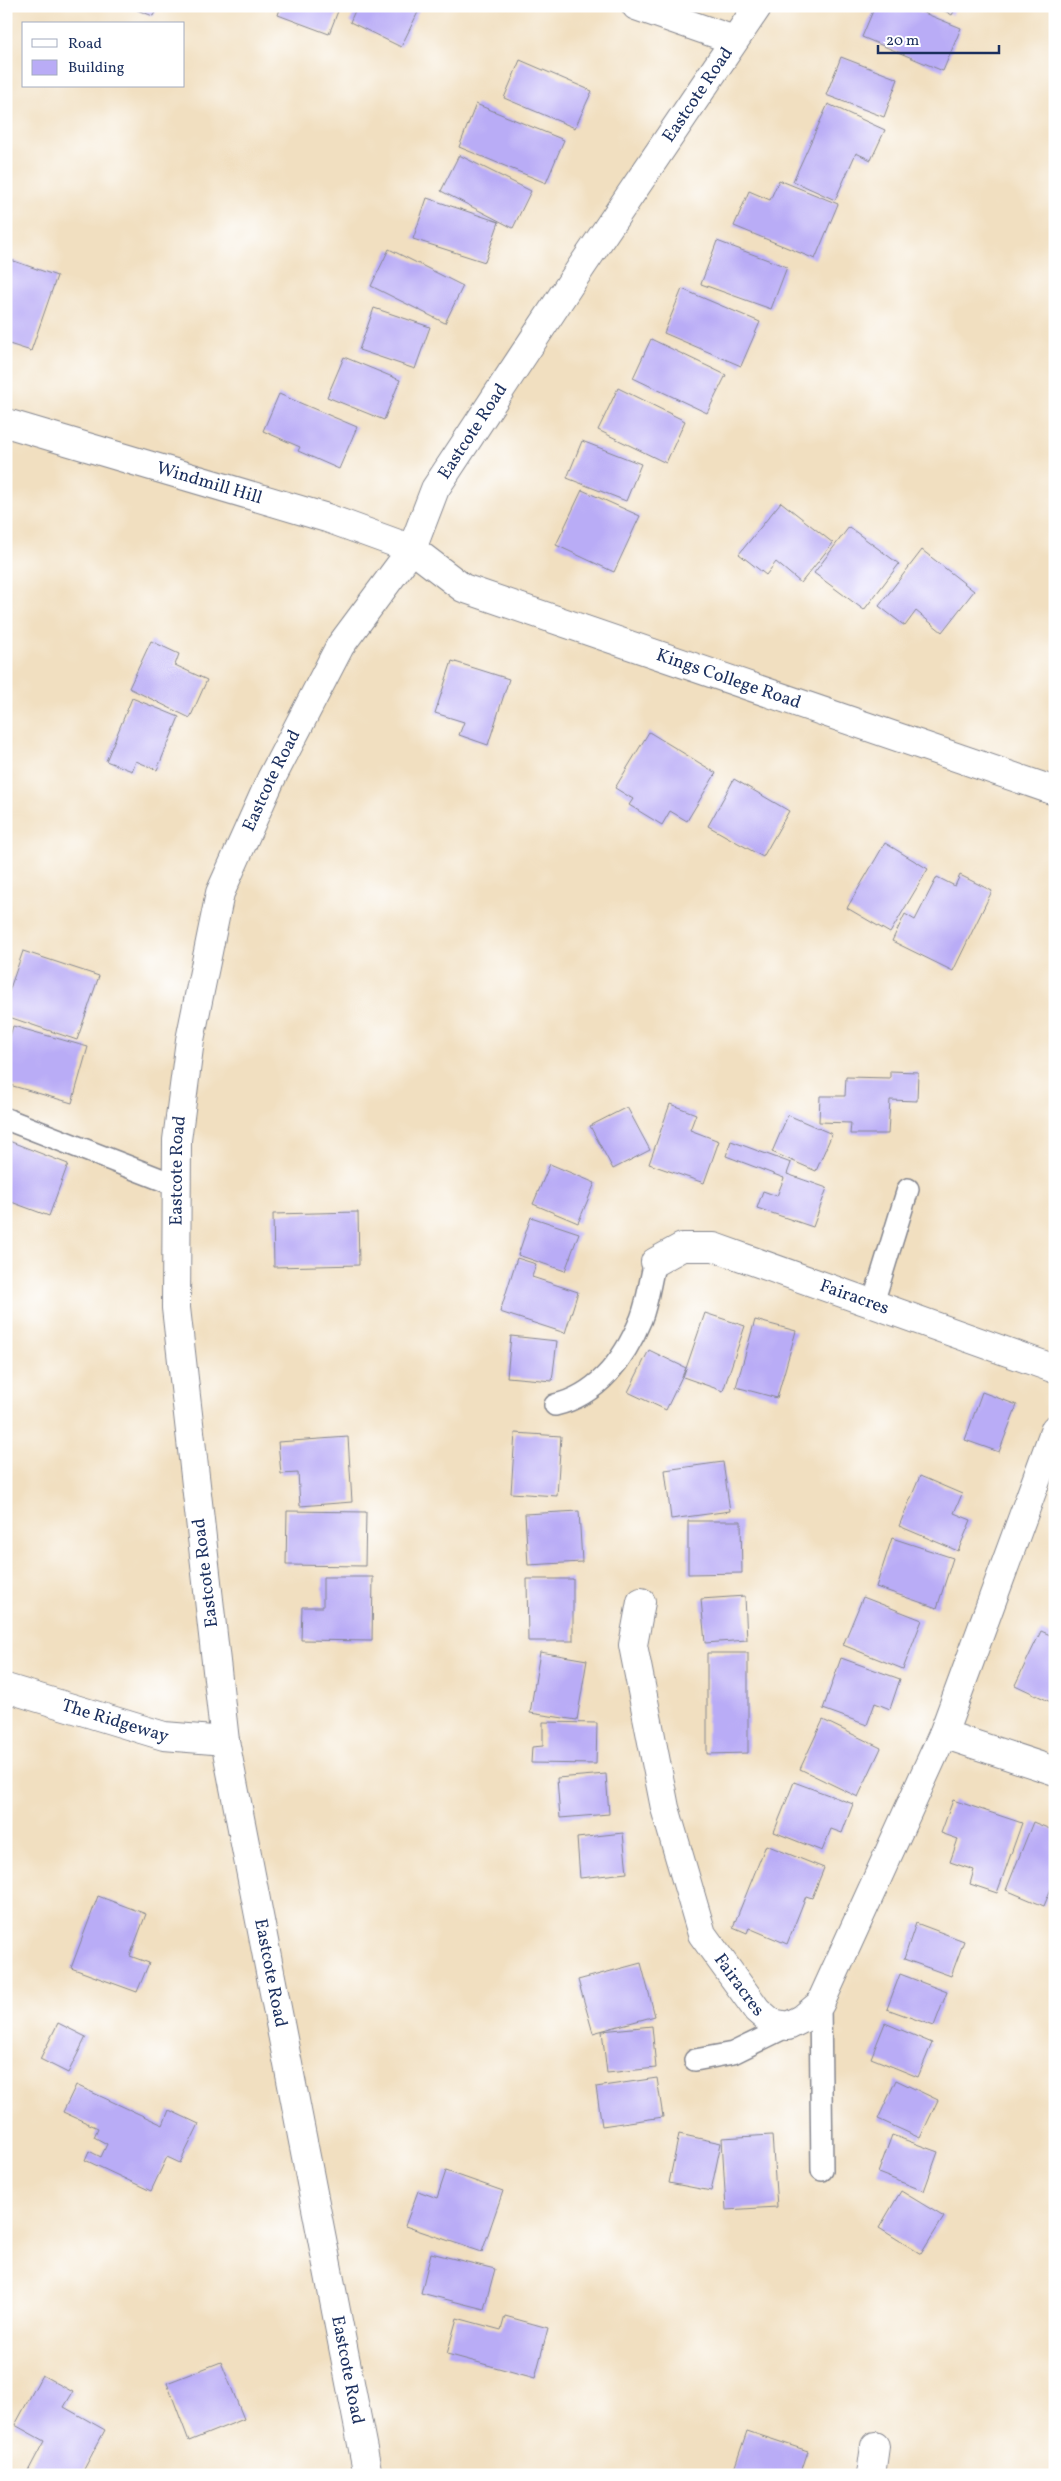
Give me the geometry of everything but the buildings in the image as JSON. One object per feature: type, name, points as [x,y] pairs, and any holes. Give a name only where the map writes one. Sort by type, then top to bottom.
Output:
[{"type":"street","points":[[636,6],[734,40]]},
{"type":"street","name":"Eastcote Road","points":[[368,2475],[225,1741],[176,1308],[177,1140],[190,1040],[220,893],[271,779],[340,646],[412,549],[435,489],[758,6]]},
{"type":"street","name":"Windmill Hill","points":[[6,423],[327,518],[412,549]]},
{"type":"street","name":"Kings College Road","points":[[412,549],[463,588],[1055,791]]},
{"type":"street","name":"Fairacres","points":[[655,1262],[682,1247],[714,1247],[1055,1369]]},
{"type":"street","points":[[788,2026],[802,2019],[820,2004],[942,1734],[1055,1429]]},
{"type":"street","name":"Fairacres","points":[[641,1602],[633,1645],[664,1808],[702,1934],[757,2010],[772,2024],[788,2026]]},
{"type":"street","name":"The Ridgeway","points":[[6,1688],[164,1736],[225,1741]]},
{"type":"street","points":[[942,1734],[1055,1771]]},
{"type":"street","points":[[871,2475],[875,2446]]},
{"type":"lane","points":[[6,1119],[178,1186]]},
{"type":"lane","points":[[873,1303],[908,1189]]},
{"type":"lane","points":[[555,1405],[572,1401],[588,1390],[620,1361],[642,1317],[655,1262]]},
{"type":"lane","points":[[820,2004],[822,2170]]},
{"type":"lane","points":[[694,2060],[733,2053],[788,2026]]}]
